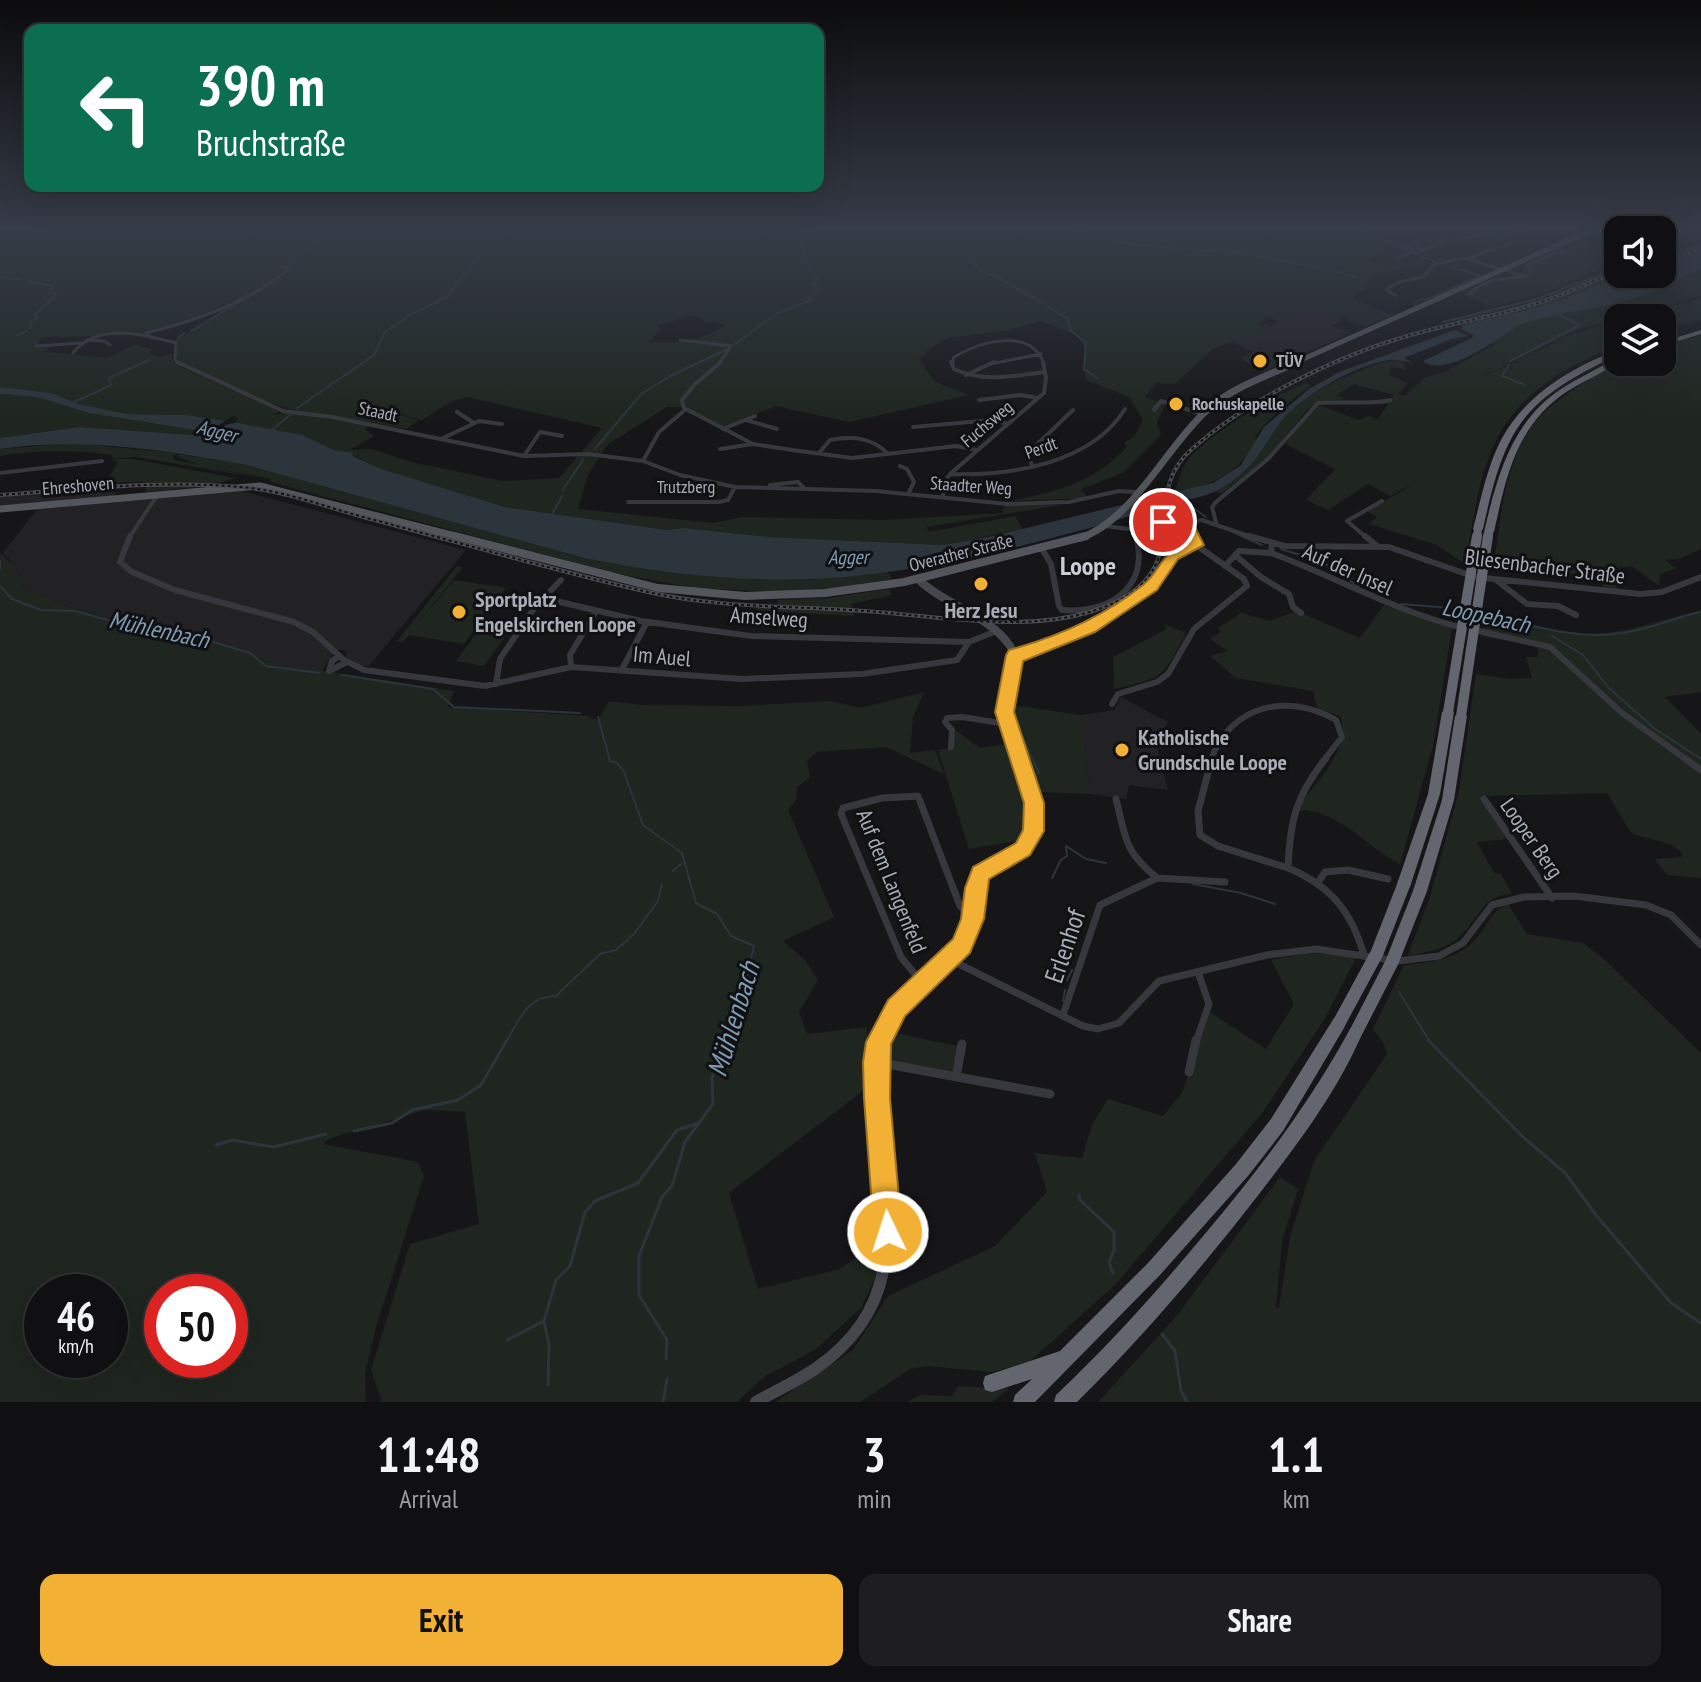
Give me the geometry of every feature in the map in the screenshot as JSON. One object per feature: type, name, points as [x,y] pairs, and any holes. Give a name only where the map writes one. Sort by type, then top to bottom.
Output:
[{"type":"highway","points":[[1676,334],[1701,329]]},
{"type":"highway","points":[[1676,339],[1701,329]]},
{"type":"highway","points":[[1063,1402],[1108,1359],[1182,1277],[1292,1139],[1329,1085],[1392,962],[1420,891],[1448,800],[1494,459],[1522,412],[1552,387],[1581,368],[1604,358]]},
{"type":"highway","points":[[1022,1402],[1154,1269],[1242,1170],[1277,1125],[1339,1023],[1377,953],[1434,794],[1483,530],[1503,468],[1522,429],[1563,390],[1604,368]]},
{"type":"highway","points":[[992,1383],[1064,1358]]},
{"type":"main road","name":"Overather Straße","points":[[158,494],[240,487],[274,488],[607,577],[701,594],[782,598],[829,595],[919,580],[1095,533],[1107,525],[1202,414],[1224,395],[1451,292]]},
{"type":"main road","name":"Ehreshoven","points":[[0,509],[158,494]]},
{"type":"main road","points":[[756,1402],[818,1367],[860,1329],[884,1285],[889,1215],[876,1062],[879,1042],[897,1008],[951,960],[962,946],[972,919],[975,888],[980,874],[1023,849],[1034,831],[1034,803],[1004,712],[1015,655],[1003,638],[938,597],[919,580]]},
{"type":"street","points":[[152,338],[146,333],[195,319],[251,292]]},
{"type":"street","points":[[1391,292],[1396,296]]},
{"type":"street","points":[[73,353],[83,341],[109,334],[152,338]]},
{"type":"street","name":"Staadt","points":[[152,338],[174,342],[177,346],[175,360],[181,366],[283,411],[332,417],[524,456],[605,456]]},
{"type":"street","points":[[680,340],[730,345],[733,348],[727,358],[686,392],[682,400],[686,409],[753,444]]},
{"type":"street","points":[[36,346],[83,341],[104,341],[110,345]]},
{"type":"street","points":[[1020,342],[1032,344],[1041,354],[997,361],[966,375],[954,369],[952,359],[976,346],[1020,342]]},
{"type":"street","name":"Fuchsweg","points":[[943,497],[944,483],[950,474],[1038,398],[1047,384],[1041,354]]},
{"type":"street","name":"Fuchsweg","points":[[966,375],[1000,378],[1045,372]]},
{"type":"street","points":[[979,400],[1021,395],[1038,398]]},
{"type":"street","points":[[1216,522],[1212,507],[1216,502],[1268,459],[1311,408],[1332,400],[1382,403],[1390,400]]},
{"type":"street","points":[[1154,410],[1161,401],[1202,414]]},
{"type":"street","points":[[643,461],[645,448],[651,440],[686,409]]},
{"type":"street","name":"Perdt","points":[[950,474],[984,475],[1033,467],[1067,454],[1113,429],[1125,409]]},
{"type":"street","points":[[1033,467],[1027,454],[1073,410]]},
{"type":"street","points":[[457,412],[467,420],[502,424]]},
{"type":"street","points":[[723,429],[755,416]]},
{"type":"street","points":[[746,420],[777,429]]},
{"type":"street","points":[[913,427],[992,420],[1008,424]]},
{"type":"street","points":[[441,439],[476,422]]},
{"type":"street","points":[[524,456],[540,432],[562,436]]},
{"type":"street","points":[[819,453],[830,440],[851,438],[873,442],[888,454]]},
{"type":"street","points":[[720,449],[753,444],[852,458],[956,446],[977,450]]},
{"type":"street","name":"Staadter Weg","points":[[605,456],[643,461],[680,475],[735,487],[803,487],[1025,504],[1078,501],[1119,491],[1132,495]]},
{"type":"street","points":[[0,473],[102,461]]},
{"type":"street","points":[[900,466],[907,469],[914,482],[908,494]]},
{"type":"street","name":"Trutzberg","points":[[628,502],[719,502],[728,500],[735,487]]},
{"type":"street","name":"Im Auel","points":[[158,494],[126,543],[120,562],[126,571],[156,583],[295,622],[318,636],[345,663],[364,670],[457,684],[496,684],[571,667],[742,679],[862,674],[957,660],[969,642]]},
{"type":"street","points":[[1376,545],[1347,521],[1382,501]]},
{"type":"street","points":[[1112,704],[1118,694],[1157,682],[1168,674],[1194,629],[1245,589],[1244,579],[1196,545],[1184,519]]},
{"type":"street","name":"Bliesenbacher Straße","points":[[1107,525],[1121,531],[1184,519],[1216,522],[1272,544],[1323,549],[1376,545],[1417,553],[1456,573],[1496,580],[1652,594],[1701,577]]},
{"type":"street","points":[[1042,549],[1051,564],[1059,606],[1062,610],[1075,612],[1100,605],[1134,583],[1139,573],[1139,554],[1136,534],[1132,529]]},
{"type":"street","name":"Auf der Insel","points":[[1272,544],[1271,553],[1333,576],[1353,589],[1420,617],[1550,647],[1633,722],[1701,770]]},
{"type":"street","points":[[1015,655],[1089,628],[1151,586],[1173,555],[1196,545]]},
{"type":"street","points":[[1225,566],[1242,550],[1271,553]]},
{"type":"street","points":[[1235,555],[1261,577],[1289,594],[1293,607],[1301,613]]},
{"type":"street","points":[[496,684],[500,659],[543,598],[561,580]]},
{"type":"street","points":[[1496,580],[1527,604],[1558,606],[1576,615]]},
{"type":"street","name":"Amselweg","points":[[543,598],[647,622],[751,636],[969,642],[994,632]]},
{"type":"street","points":[[571,667],[570,655],[596,611]]},
{"type":"street","points":[[621,671],[647,622]]},
{"type":"street","name":"Im Auel","points":[[338,657],[332,661],[329,671],[345,663]]},
{"type":"street","points":[[1288,869],[1288,834],[1298,794],[1342,737],[1342,731],[1336,720],[1320,712],[1264,706],[1241,714],[1216,747],[1202,794],[1198,831],[1203,839],[1218,846],[1319,881],[1351,914],[1364,955]]},
{"type":"street","points":[[951,747],[952,730],[945,722],[947,718],[965,716],[995,725],[1007,724]]},
{"type":"street","name":"Auf dem Langenfeld","points":[[922,983],[901,957],[841,814],[843,808],[848,804],[882,798],[918,796],[960,906],[972,919]]},
{"type":"street","points":[[1116,799],[1128,848],[1135,860],[1157,878]]},
{"type":"street","name":"Looper Berg","points":[[1484,799],[1552,898]]},
{"type":"street","points":[[1319,881],[1325,872],[1340,870],[1388,879]]},
{"type":"street","name":"Erlenhof","points":[[1063,1015],[1100,905],[1157,878],[1225,882]]},
{"type":"street","points":[[951,960],[1096,1030],[1118,1024],[1133,1014],[1149,988],[1159,981],[1198,972],[1303,950],[1411,962],[1434,957],[1467,939],[1488,907],[1516,898],[1587,896],[1663,909],[1701,945]]},
{"type":"street","points":[[1189,1072],[1200,1023],[1209,1004],[1198,972]]},
{"type":"street","points":[[956,1077],[962,1044]]},
{"type":"street","points":[[876,1062],[1050,1094]]},
{"type":"shaded area","points":[[0,292],[1357,292],[1353,299],[1393,315],[1364,327],[1320,308],[1287,315],[1290,318],[1280,322],[1266,316],[1254,335],[1214,348],[1175,384],[1156,383],[1145,397],[1165,404],[1157,423],[1161,435],[1123,473],[1081,489],[1088,498],[1011,501],[1074,484],[1102,469],[1127,447],[1124,443],[1134,437],[1143,420],[1129,397],[1086,380],[1084,345],[1077,335],[1041,321],[1010,330],[950,338],[933,346],[919,359],[935,382],[969,395],[849,422],[776,406],[724,427],[686,407],[667,407],[607,445],[588,475],[578,509],[713,523],[743,517],[886,520],[1003,513],[1004,505],[1060,505],[927,527],[928,532],[1015,516],[1023,529],[943,545],[769,537],[684,528],[667,530],[505,507],[380,469],[351,454],[354,453],[334,450],[301,435],[234,423],[239,419],[234,416],[224,421],[188,415],[127,414],[79,404],[51,393],[0,388]],"holes":[[[240,296],[230,309],[174,341],[178,345],[176,356],[179,362],[262,401],[297,411],[272,415],[279,411],[174,364],[171,357],[174,353],[157,357],[150,352],[153,349],[134,345],[107,358],[46,352],[51,346],[38,346],[39,339],[48,337],[148,336],[143,333],[194,319]],[[693,315],[707,323],[713,321],[725,325],[688,340],[648,342],[661,330],[657,326]],[[335,397],[422,420],[450,402],[467,397],[602,428],[559,478],[503,481],[411,462],[372,449],[350,450],[374,436],[365,429],[371,424],[406,429],[419,420]]]},
{"type":"shaded area","points":[[1544,292],[1492,307],[1460,293]]},
{"type":"shaded area","points":[[1553,292],[1701,292],[1701,296],[1672,304],[1604,304],[1604,323],[1575,331],[1495,371],[1570,335],[1604,324],[1604,352],[1569,368],[1536,391],[1515,411],[1500,433],[1482,480],[1465,564],[1437,545],[1369,524],[1377,517],[1367,511],[1415,483],[1390,496],[1368,484],[1328,510],[1306,500],[1335,469],[1285,444],[1313,408],[1319,405],[1358,420],[1369,416],[1378,419],[1394,395],[1354,384],[1337,395],[1345,399],[1317,403],[1310,407],[1267,458],[1222,494],[1215,491],[1247,468],[1289,412],[1325,387],[1379,364],[1403,361],[1406,369],[1391,367],[1389,375],[1408,383],[1398,394],[1405,396],[1425,377],[1445,372],[1495,344],[1460,329],[1462,325],[1452,319]]},
{"type":"shaded area","points":[[1701,298],[1701,320],[1676,326],[1676,305]]},
{"type":"shaded area","points":[[1320,308],[1343,318],[1333,326],[1351,333],[1264,371],[1240,358],[1253,352],[1230,341],[1264,324],[1270,326],[1289,318],[1285,315]]},
{"type":"shaded area","points":[[1701,335],[1701,549],[1679,559],[1665,560],[1676,569],[1660,574],[1659,586],[1632,566],[1607,569],[1618,589],[1604,587],[1598,578],[1494,562],[1509,477],[1521,445],[1537,419],[1570,392],[1604,371],[1604,376],[1676,376],[1676,342]]},
{"type":"shaded area","points":[[1307,383],[1311,386],[1288,403],[1255,437],[1259,439],[1243,461],[1211,482],[1172,494],[1182,469],[1196,451],[1261,405]]},
{"type":"shaded area","points":[[0,394],[37,397],[89,413],[208,432],[191,436],[79,427],[0,438]]},
{"type":"shaded area","points":[[72,443],[177,453],[173,457],[175,460],[200,465],[176,456],[180,454],[246,465],[584,558],[622,565],[735,578],[812,578],[888,572],[892,579],[781,592],[694,588],[609,572],[270,482],[271,479],[204,466],[260,478],[135,457],[112,459],[113,455],[99,453],[42,452],[0,456],[0,449]]},
{"type":"shaded area","points":[[133,459],[236,478],[208,486],[146,492],[145,482],[94,483],[108,479],[118,462],[110,460]]},
{"type":"shaded area","points":[[118,488],[114,496],[0,506],[0,497]]},
{"type":"shaded area","points":[[238,490],[466,550],[369,666],[361,666],[346,658],[346,650],[336,650],[321,672],[266,662],[241,650],[140,622],[135,626],[69,607],[23,587],[16,567],[3,553],[37,509]]},
{"type":"shaded area","points":[[0,553],[16,567],[23,587],[69,607],[135,626],[140,622],[241,650],[266,662],[454,691],[448,707],[587,716],[598,720],[609,701],[642,705],[740,706],[832,701],[860,708],[924,692],[913,717],[910,753],[935,750],[944,774],[886,747],[817,752],[807,761],[810,777],[797,787],[796,800],[788,810],[834,917],[783,941],[805,960],[818,980],[799,1012],[807,1034],[867,1027],[868,1087],[729,1193],[758,1289],[840,1269],[880,1242],[880,1267],[861,1308],[816,1349],[764,1377],[737,1402],[382,1402],[371,1370],[410,1244],[479,1224],[465,1112],[425,1110],[328,1139],[323,1144],[418,1162],[424,1176],[377,1324],[365,1373],[366,1402],[0,1402]]},
{"type":"shaded area","name":"Sportplatz Engelskirchen Loope","points":[[457,566],[463,567],[414,628],[454,580],[506,588],[464,644],[409,635],[403,642],[397,641]]},
{"type":"shaded area","points":[[889,589],[892,595],[851,604],[854,616],[757,611],[757,606],[776,607],[778,600],[827,598]]},
{"type":"shaded area","points":[[1384,605],[1452,628],[1433,746],[1400,864],[1335,820],[1308,811],[1295,812],[1336,754],[1343,729],[1340,716],[1317,708],[1313,691],[1236,678],[1210,656],[1228,651],[1210,639],[1221,632],[1218,628],[1241,613],[1270,621],[1296,611],[1360,638]]},
{"type":"shaded area","points":[[1701,610],[1701,692],[1665,697],[1701,734],[1701,878],[1667,875],[1654,859],[1682,857],[1681,852],[1670,844],[1632,834],[1607,793],[1481,796],[1508,839],[1477,842],[1494,873],[1501,874],[1512,894],[1489,901],[1453,942],[1432,951],[1408,955],[1430,897],[1459,791],[1476,674],[1510,679],[1532,678],[1526,657],[1538,657],[1538,646],[1481,636],[1486,616],[1560,631],[1600,634]]},
{"type":"shaded area","points":[[487,619],[515,623],[484,666],[456,661]]},
{"type":"shaded area","points":[[1164,624],[1186,633],[1166,668],[1152,679],[1114,689],[1113,657],[1167,629]]},
{"type":"shaded area","points":[[1121,697],[1168,722],[1156,742],[1168,790],[1129,785],[1126,799],[1091,794],[1080,715],[1114,710]]},
{"type":"shaded area","points":[[1012,705],[1080,715],[1091,794],[1039,792],[1017,736]]},
{"type":"shaded area","points":[[954,729],[980,748],[1007,744],[1026,801],[1023,840],[969,849],[938,750],[952,748]]},
{"type":"shaded area","points":[[1508,904],[1527,934],[1583,943],[1604,959],[1701,1053],[1701,1402],[1098,1402],[1175,1318],[1280,1177],[1298,1189],[1282,1241],[1276,1307],[1279,1308],[1290,1237],[1314,1161],[1387,1054],[1373,1029],[1404,965],[1448,957],[1466,948],[1496,912]]},
{"type":"shaded area","points":[[1308,953],[1357,956],[1324,1020],[1263,1112],[1115,1285],[1029,1362],[992,1372],[928,1366],[910,1369],[860,1402],[775,1402],[853,1350],[888,1296],[995,1246],[1047,1192],[1035,1153],[1082,1158],[1092,1125],[1108,1099],[1163,1116],[1182,1093],[1210,1012],[1266,1049],[1294,1004],[1271,960]]},
{"type":"shaded area","points":[[890,1032],[958,1046],[953,1071],[891,1061],[882,1054]]},
{"type":"shaded area","points":[[958,1386],[1009,1389],[992,1402],[908,1402],[920,1395],[952,1396]]},
{"type":"water","points":[[1579,292],[1650,292],[1523,324],[1456,362],[1433,365],[1423,361],[1472,338],[1473,335],[1462,329],[1463,325],[1524,311]]},
{"type":"water","name":"Agger","points":[[1455,330],[1468,336],[1404,358],[1412,362],[1388,360],[1374,363],[1314,393],[1280,423],[1248,467],[1214,492],[1104,524],[950,562],[821,579],[719,577],[651,570],[584,558],[246,465],[185,454],[62,444],[0,449],[0,438],[79,427],[206,436],[238,423],[302,435],[334,450],[354,453],[352,455],[355,457],[381,469],[505,507],[667,530],[684,528],[769,537],[943,545],[993,536],[1213,483],[1241,465],[1264,427],[1309,389],[1339,372]]},
{"type":"water","points":[[0,387],[51,393],[79,404],[127,414],[188,415],[225,421],[207,432],[89,413],[37,397],[0,394]]},
{"type":"waterway","points":[[30,328],[31,322],[38,318],[34,316],[56,295],[51,292]]},
{"type":"waterway","points":[[297,408],[374,355],[385,332],[450,292]]},
{"type":"waterway","points":[[734,345],[777,313],[809,301],[815,292]]},
{"type":"waterway","points":[[1024,292],[1044,304]]},
{"type":"waterway","points":[[1415,305],[1418,300],[1443,292]]},
{"type":"waterway","points":[[1443,322],[1553,292]]},
{"type":"waterway","points":[[191,331],[239,302]]},
{"type":"waterway","points":[[1047,306],[1068,319],[1071,331],[1086,343],[1084,369],[1097,378]]},
{"type":"waterway","points":[[1510,361],[1580,325],[1559,315]]},
{"type":"waterway","points":[[17,335],[27,331]]},
{"type":"waterway","points":[[178,338],[184,333]]},
{"type":"waterway","points":[[595,449],[641,394],[670,376],[728,349]]},
{"type":"waterway","points":[[100,390],[111,385],[109,378],[149,360]]},
{"type":"waterway","points":[[1509,365],[1502,376],[1525,385]]},
{"type":"waterway","points":[[71,403],[99,391]]},
{"type":"waterway","points":[[272,430],[291,414]]},
{"type":"waterway","points":[[562,491],[583,460]]},
{"type":"waterway","points":[[552,514],[562,496]]},
{"type":"waterway","name":"Loopebach","points":[[1181,499],[1206,517]]},
{"type":"waterway","name":"Loopebach","points":[[1237,534],[1262,545]]},
{"type":"waterway","name":"Loopebach","points":[[1281,549],[1323,562],[1359,587]]},
{"type":"waterway","name":"Mühlenbach","points":[[0,561],[0,569]]},
{"type":"waterway","name":"Mühlenbach","points":[[0,586],[12,599],[41,610],[75,611],[122,624],[154,624],[250,653],[266,666],[319,673]]},
{"type":"waterway","name":"Loopebach","points":[[1401,604],[1462,609]]},
{"type":"waterway","name":"Loopebach","points":[[1480,613],[1550,630],[1604,635],[1642,629],[1701,612]]},
{"type":"waterway","points":[[1552,636],[1583,655],[1608,687],[1655,729],[1701,759]]},
{"type":"waterway","name":"Mühlenbach","points":[[342,675],[433,689],[454,707],[580,713]]},
{"type":"waterway","name":"Mühlenbach","points":[[598,717],[610,761],[617,763],[624,772],[643,825],[682,853],[696,903],[717,914],[731,936],[754,946],[740,1004],[729,1010],[725,1042]]},
{"type":"waterway","points":[[1013,717],[1039,773]]},
{"type":"waterway","points":[[1066,846],[1086,859],[1106,863]]},
{"type":"waterway","points":[[1052,878],[1061,860],[1067,856],[1066,847]]},
{"type":"waterway","points":[[673,871],[681,864]]},
{"type":"waterway","points":[[506,1042],[531,1005],[546,997],[556,996],[600,954],[616,950],[634,934],[658,901],[662,884]]},
{"type":"waterway","points":[[1193,884],[1241,893],[1275,904]]},
{"type":"waterway","points":[[1067,980],[1072,970]]},
{"type":"waterway","points":[[1063,1001],[1065,990]]},
{"type":"waterway","points":[[1399,992],[1430,1042]]},
{"type":"waterway","points":[[354,1131],[392,1123],[412,1110],[458,1100],[481,1085],[507,1040]]},
{"type":"waterway","name":"Mühlenbach","points":[[699,1123],[713,1104],[712,1077],[724,1055],[726,1040]]},
{"type":"waterway","points":[[1428,1040],[1522,1136],[1565,1173],[1596,1215],[1671,1303],[1701,1323]]},
{"type":"waterway","points":[[507,1340],[544,1321],[556,1280],[570,1266],[585,1212],[595,1201],[638,1183],[677,1130],[699,1123]]},
{"type":"waterway","name":"Mühlenbach","points":[[666,1359],[667,1340],[639,1295],[639,1256],[662,1197],[672,1186],[685,1142],[699,1123]]},
{"type":"waterway","points":[[216,1145],[232,1140],[274,1147],[326,1134]]},
{"type":"waterway","points":[[1079,1195],[1080,1200],[1114,1232],[1114,1250],[1109,1263],[1113,1273]]},
{"type":"waterway","points":[[544,1322],[549,1344],[548,1385]]},
{"type":"waterway","points":[[1162,1334],[1175,1351],[1181,1391],[1187,1402]]},
{"type":"waterway","points":[[663,1402],[667,1379]]},
{"type":"railway","points":[[0,495],[188,484],[250,488],[292,496],[576,575],[678,598],[992,622],[1043,621],[1093,611],[1128,595],[1148,577],[1159,557],[1168,490],[1175,469],[1192,449],[1238,414],[1292,382],[1349,356],[1420,332],[1502,313],[1567,292]]},
{"type":"place","name":"TÜV","points":[[1260,361]]},
{"type":"place","name":"Rochuskapelle","points":[[1176,404]]},
{"type":"place","name":"Herz Jesu","points":[[981,584]]},
{"type":"place","name":"Sportplatz Engelskirchen Loope","points":[[459,612]]},
{"type":"place","name":"Katholische Grundschule Loope","points":[[1122,750]]},
{"type":"district","name":"Loope","points":[[1088,566]]},
{"type":"route","points":[[888,1232],[877,1098],[879,1042],[897,1008],[951,960],[962,946],[972,919],[975,888],[980,874],[1023,849],[1034,831],[1034,803],[1004,712],[1016,665],[1015,655],[1089,628],[1141,595],[1164,571],[1173,555],[1196,545],[1184,519],[1163,522]]}]
